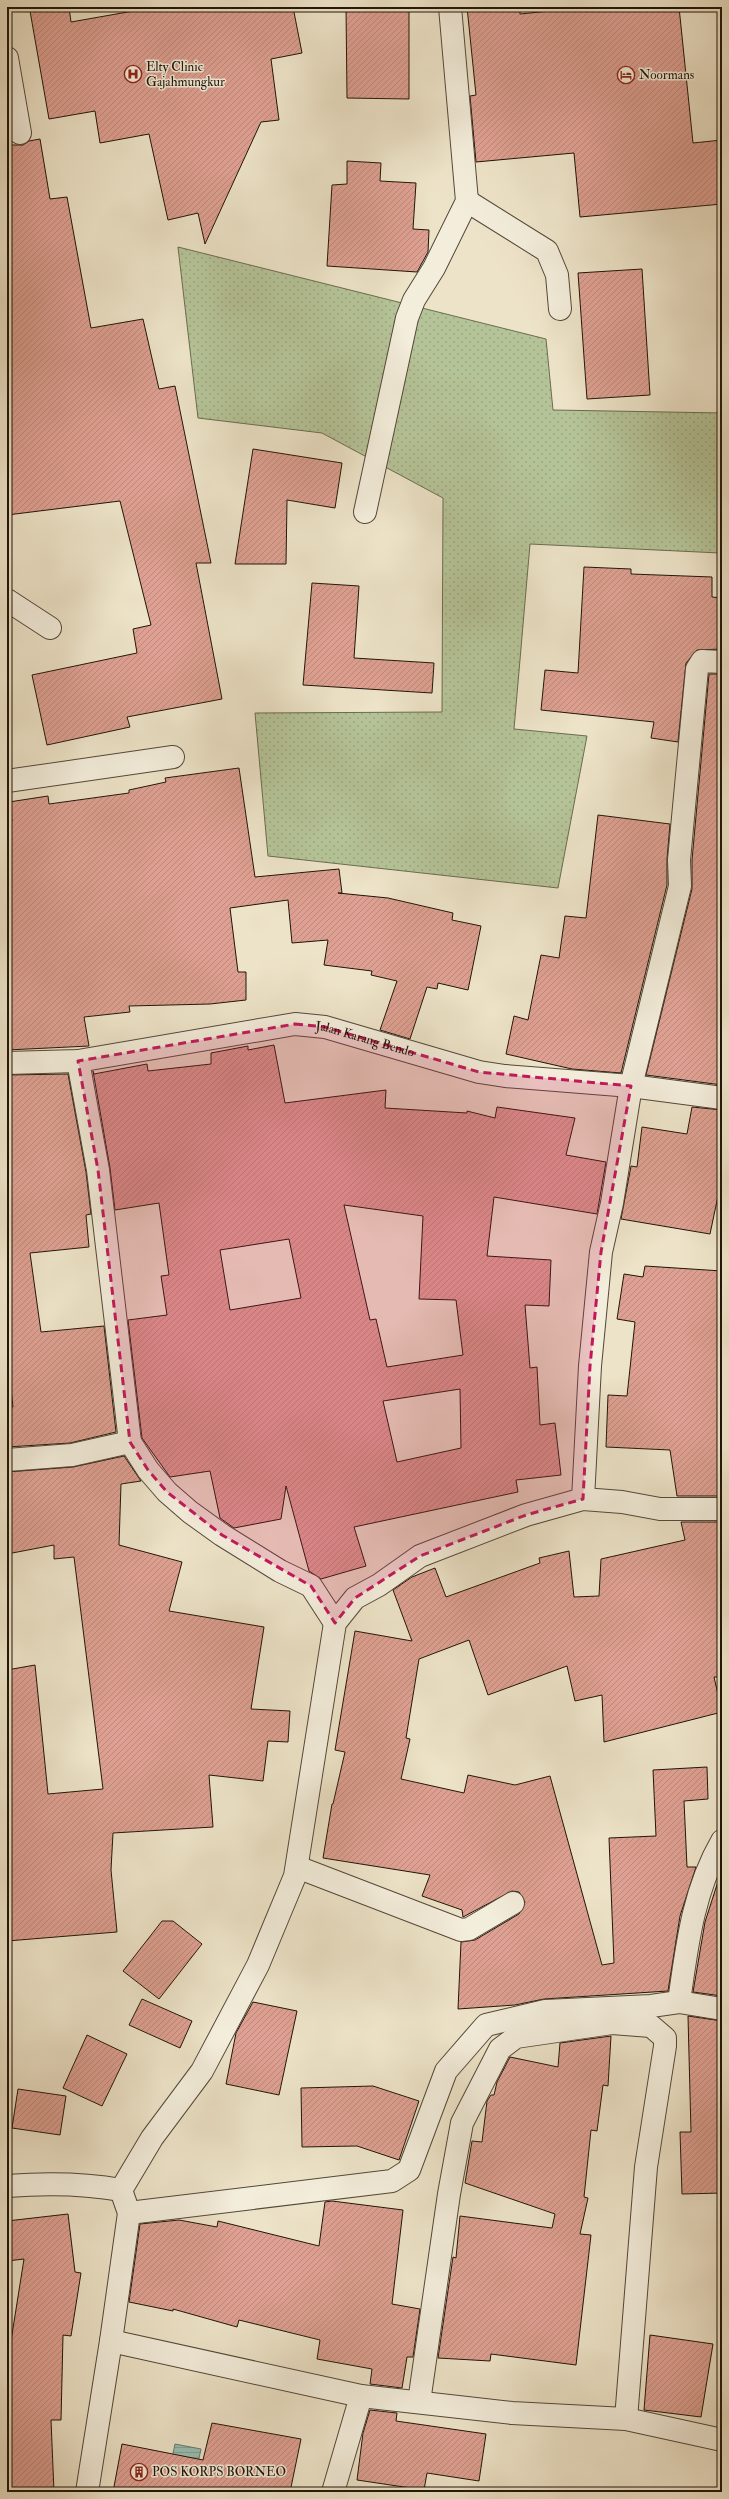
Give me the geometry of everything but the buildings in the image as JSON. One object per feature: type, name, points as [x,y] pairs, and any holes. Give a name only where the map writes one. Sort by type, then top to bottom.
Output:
[{"type":"street","points":[[365,512],[407,318],[466,201],[450,7]]},
{"type":"street","points":[[7,58],[20,134]]},
{"type":"street","points":[[466,201],[547,251],[557,275],[560,309]]},
{"type":"street","points":[[7,600],[50,628]]},
{"type":"street","points":[[583,1499],[590,1366],[601,1252],[612,1204],[630,1086],[680,886],[680,860],[697,669],[702,661],[722,662]]},
{"type":"street","points":[[7,781],[173,757]]},
{"type":"street","name":"Jalan Karang Bendo","points":[[7,1063],[78,1061],[294,1024],[325,1027],[486,1073],[630,1086],[722,1098]]},
{"type":"street","points":[[78,1061],[98,1170],[130,1442],[148,1470],[167,1492],[190,1512],[222,1535],[280,1571],[311,1586],[335,1623]]},
{"type":"street","points":[[7,1460],[72,1455],[130,1442]]},
{"type":"street","points":[[87,2492],[111,2341],[129,2213],[121,2190],[152,2138],[202,2071],[258,1965],[296,1876],[335,1623],[355,1598],[379,1585],[420,1556],[526,1515],[583,1499],[622,1502],[660,1509],[722,1509]]},
{"type":"street","points":[[679,2002],[693,1915],[708,1866],[722,1841]]},
{"type":"street","points":[[297,1867],[461,1930],[469,1929],[513,1903]]},
{"type":"street","points":[[129,2213],[392,2181],[409,2170],[446,2072],[486,2025],[544,2011],[651,2006],[679,2002],[722,2010]]},
{"type":"street","points":[[419,2402],[449,2194],[462,2123],[500,2048],[516,2038],[612,2023],[651,2026],[665,2038],[665,2046],[646,2167],[626,2419]]},
{"type":"street","points":[[7,2186],[59,2183],[92,2184],[121,2190]]},
{"type":"street","points":[[111,2341],[361,2396],[512,2412],[626,2419],[722,2440]]},
{"type":"street","points":[[333,2492],[361,2396]]},
{"type":"highlighted area","points":[[295,1024],[325,1027],[479,1072],[631,1086],[601,1252],[590,1366],[583,1499],[526,1515],[420,1556],[355,1598],[335,1623],[311,1586],[222,1535],[167,1492],[148,1470],[130,1442],[98,1170],[78,1061]]},
{"type":"green space","points":[[178,247],[546,339],[553,410],[722,413],[722,532],[720,553],[530,544],[514,729],[587,736],[558,888],[268,856],[255,713],[442,712],[443,498],[322,433],[198,418]]},
{"type":"water","points":[[175,2444],[201,2449],[194,2482],[168,2477]]},
{"type":"place","name":"Elty Clinic Gajahmungkur","points":[[133,74]]},
{"type":"place","name":"Noormans","points":[[626,75]]},
{"type":"place","name":"POS KORPS BORNEO","points":[[139,2472]]}]
